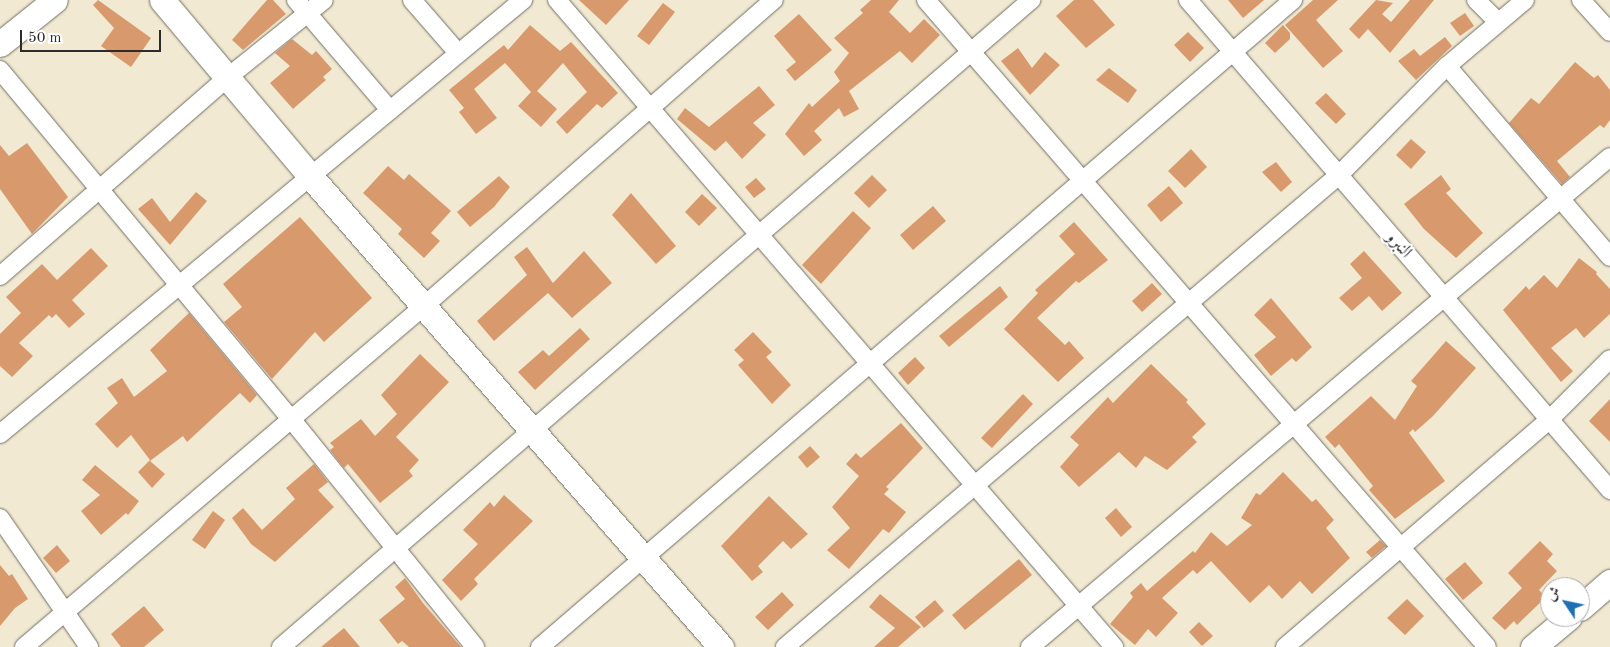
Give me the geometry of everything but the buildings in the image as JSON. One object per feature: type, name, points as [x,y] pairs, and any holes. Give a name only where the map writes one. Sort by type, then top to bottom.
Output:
[{"type":"street","points":[[0,44],[55,0]]},
{"type":"street","points":[[162,0],[311,177],[643,560],[721,647]]},
{"type":"street","points":[[296,0],[390,110]]},
{"type":"street","points":[[0,276],[227,78],[324,0]]},
{"type":"street","points":[[412,0],[458,54]]},
{"type":"street","points":[[0,434],[180,287],[523,0]]},
{"type":"street","points":[[557,0],[650,107],[756,234],[872,362],[974,487],[1114,647]]},
{"type":"street","points":[[24,647],[67,613],[292,420],[774,0]]},
{"type":"street","points":[[926,0],[1487,647]]},
{"type":"street","points":[[282,647],[530,429],[1031,0]]},
{"type":"street","name":"النبرو","points":[[1188,0],[1610,490]]},
{"type":"street","points":[[540,647],[1293,0]]},
{"type":"street","points":[[1476,0],[1498,22]]},
{"type":"street","points":[[785,647],[1339,174],[1447,66],[1525,0]]},
{"type":"street","points":[[1581,0],[1610,32]]},
{"type":"street","points":[[1447,66],[1560,201],[1610,257]]},
{"type":"street","points":[[0,70],[98,190],[292,420],[474,647]]},
{"type":"street","points":[[1030,647],[1442,295],[1560,201],[1610,156]]},
{"type":"street","points":[[1285,647],[1549,420],[1610,359]]},
{"type":"street","points":[[0,518],[89,647]]},
{"type":"street","points":[[1590,599],[1610,582]]},
{"type":"street","points":[[1534,647],[1557,627]]}]
